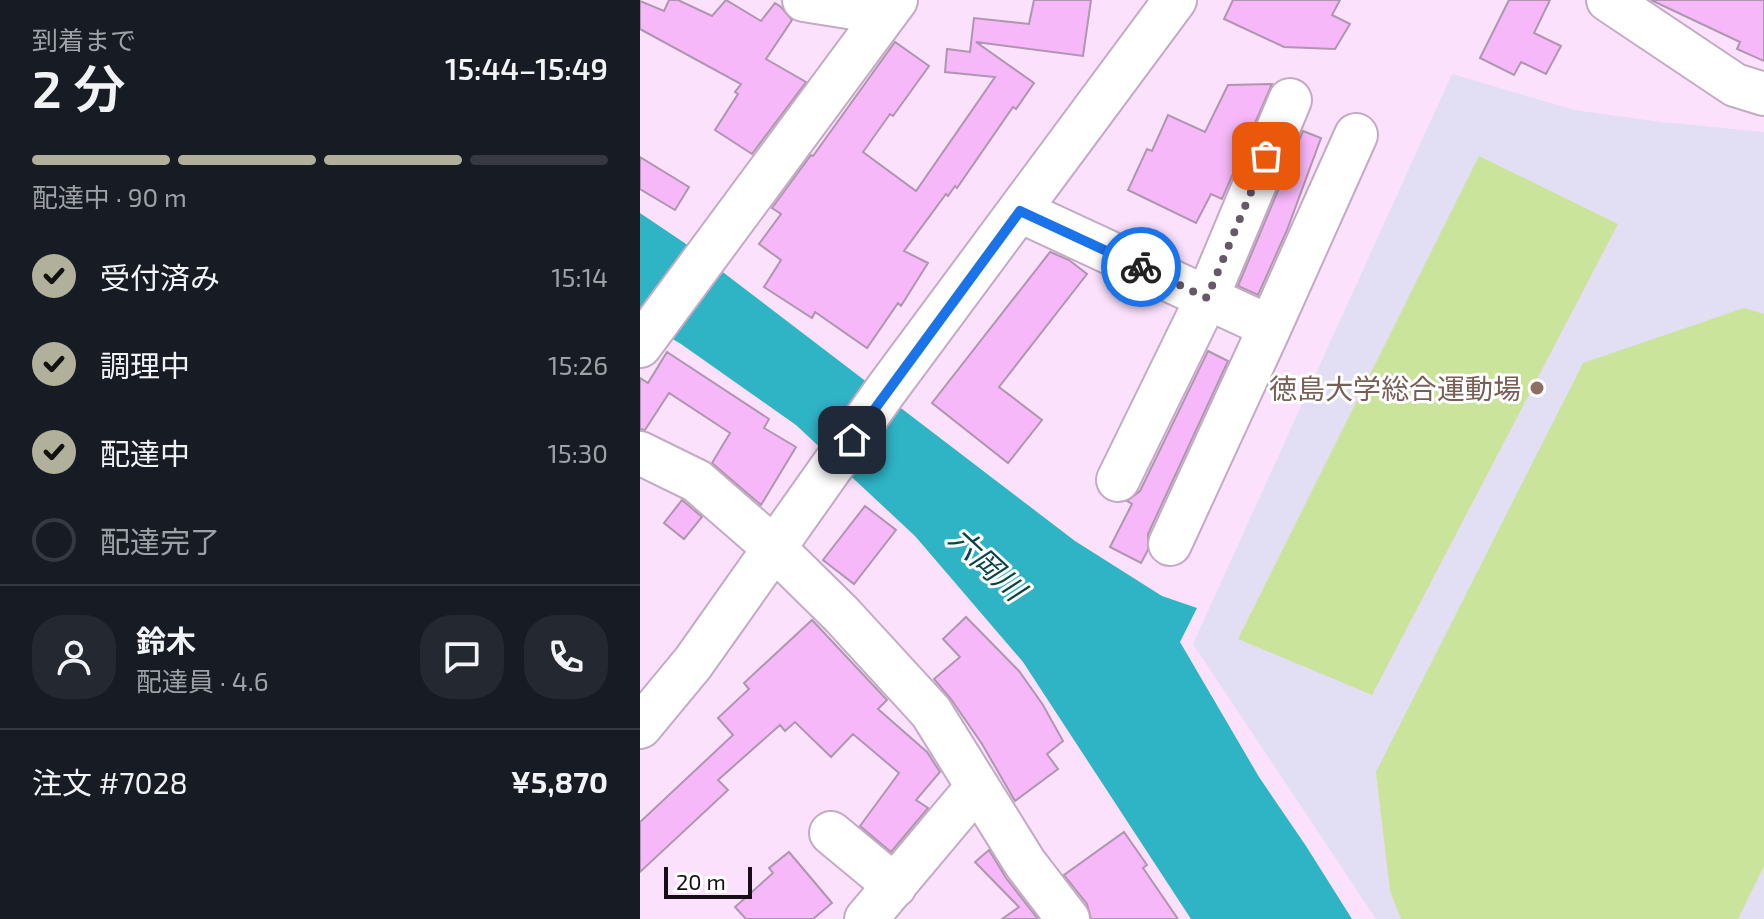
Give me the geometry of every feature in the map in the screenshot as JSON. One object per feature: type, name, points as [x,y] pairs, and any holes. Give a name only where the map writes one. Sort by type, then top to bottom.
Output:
[{"type":"street","points":[[804,0],[891,6]]},
{"type":"street","points":[[640,727],[693,663],[886,390],[1175,0]]},
{"type":"street","points":[[1608,0],[1735,85],[1764,94]]},
{"type":"street","points":[[644,341],[891,6]]},
{"type":"street","points":[[1118,480],[1207,298],[1290,100]]},
{"type":"street","points":[[1170,544],[1356,135]]},
{"type":"street","points":[[1020,211],[1270,327]]},
{"type":"street","points":[[640,453],[697,481],[775,549],[842,615],[931,712],[1025,863],[1068,919]]},
{"type":"street","points":[[866,919],[977,787]]},
{"type":"street","points":[[831,833],[895,886]]},
{"type":"shaded area","name":"徳島大学総合運動場","points":[[1452,74],[1574,110],[1764,132],[1764,919],[1376,919],[1193,644]]},
{"type":"green space","points":[[1479,156],[1618,224],[1372,695],[1238,639]]},
{"type":"green space","points":[[1744,308],[1764,314],[1764,866],[1738,919],[1401,919],[1390,891],[1376,772],[1583,363]]},
{"type":"water","name":"六岡川","points":[[640,213],[686,244],[1075,541],[1162,596],[1197,608],[1180,642],[1259,777],[1352,919],[1191,919],[1023,662],[915,536],[796,425],[681,344],[640,320]]},
{"type":"building","points":[[669,0],[678,0],[712,16],[726,0],[761,21],[775,3],[792,20],[766,59],[806,82],[752,154],[715,130],[741,84],[640,29],[640,1],[664,11]]},
{"type":"building","points":[[1034,0],[1091,0],[1083,56],[976,42],[1034,83],[1016,109],[1013,107],[957,188],[955,186],[948,196],[946,194],[904,251],[928,263],[901,306],[898,303],[867,348],[815,312],[812,318],[764,287],[781,260],[759,244],[781,214],[772,208],[895,42],[929,66],[863,152],[916,191],[995,77],[945,72],[947,49],[970,52],[974,18],[1029,24]]},
{"type":"building","points":[[1233,0],[1340,0],[1332,15],[1350,24],[1335,49],[1284,47],[1224,19]]},
{"type":"building","points":[[1509,0],[1550,0],[1534,33],[1561,46],[1546,74],[1521,62],[1514,75],[1480,58]]},
{"type":"building","points":[[1651,0],[1764,0],[1764,61],[1737,49],[1740,42]]},
{"type":"building","points":[[1272,84],[1222,199],[1211,194],[1196,223],[1128,190],[1147,149],[1152,151],[1168,115],[1205,132],[1228,85]]},
{"type":"building","points":[[1303,131],[1321,138],[1287,230],[1258,295],[1238,286]]},
{"type":"building","points":[[640,157],[689,187],[675,210],[640,189]]},
{"type":"building","points":[[1050,252],[1069,260],[1087,274],[999,387],[1042,420],[1008,463],[932,403]]},
{"type":"building","points":[[1208,351],[1228,361],[1148,534],[1148,550],[1141,563],[1110,547],[1132,504],[1127,501],[1140,491]]},
{"type":"building","points":[[667,352],[769,419],[764,428],[796,447],[761,505],[712,463],[730,433],[669,393],[645,430],[640,429],[640,378],[648,383]]},
{"type":"building","points":[[682,500],[702,517],[684,539],[664,523]]},
{"type":"building","points":[[865,506],[896,530],[854,584],[823,560]]},
{"type":"building","points":[[966,617],[1019,671],[1063,741],[1047,754],[1058,769],[1015,801],[982,744],[934,679],[960,657],[943,639]]},
{"type":"building","points":[[812,620],[887,700],[878,709],[927,752],[940,772],[916,800],[928,808],[891,852],[860,826],[899,773],[853,734],[831,757],[795,722],[785,731],[780,725],[718,780],[728,790],[640,872],[640,822],[733,735],[718,718],[749,689],[744,683]]},
{"type":"building","points":[[1124,832],[1147,865],[1143,868],[1178,919],[1091,919],[1087,904],[1064,875]]},
{"type":"building","points":[[989,850],[1038,919],[1002,919],[1019,907],[975,862]]},
{"type":"building","points":[[789,852],[832,903],[813,919],[746,919],[735,907],[773,873],[769,868]]},
{"type":"way so far","points":[[1141,267],[1207,298],[1266,156]]},
{"type":"place","name":"徳島大学総合運動場","points":[[1537,388]]},
{"type":"route","points":[[852,440],[1020,211],[1141,267]]}]
